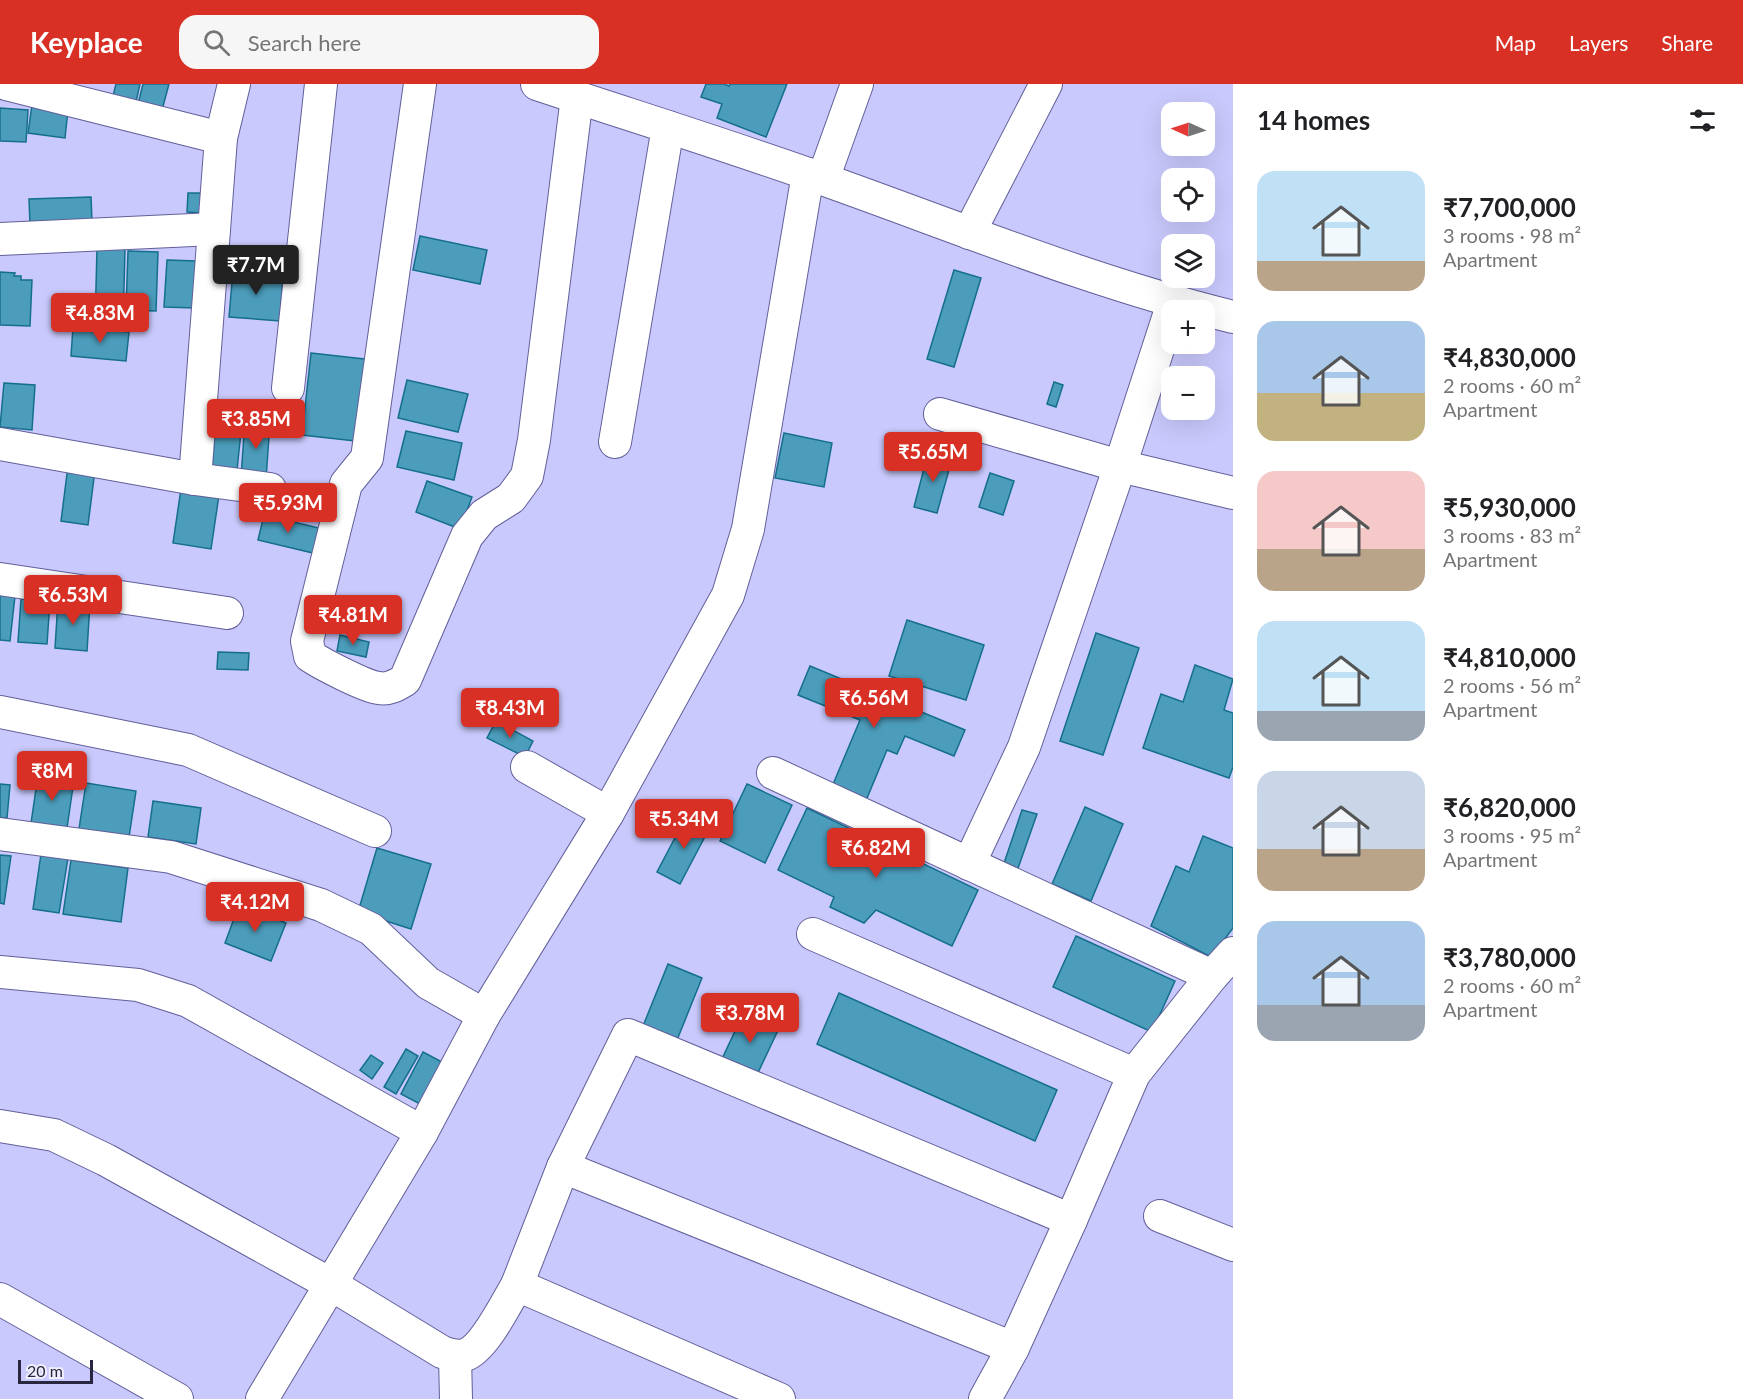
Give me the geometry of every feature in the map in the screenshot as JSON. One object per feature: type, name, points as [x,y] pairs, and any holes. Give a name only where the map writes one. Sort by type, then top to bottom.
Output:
[{"type":"street","points":[[6,84],[221,138]]},
{"type":"street","points":[[195,479],[221,138],[234,84]]},
{"type":"street","points":[[288,388],[321,84]]},
{"type":"street","points":[[420,84],[367,458],[346,484],[307,641],[310,656],[322,664],[378,688],[394,687],[405,680],[467,536],[484,515],[511,498],[527,476],[534,440],[577,97]]},
{"type":"street","points":[[537,84],[816,176],[969,233],[1164,300]]},
{"type":"street","points":[[262,1399],[422,1132],[484,1015],[608,813],[728,595],[748,530],[816,176],[857,84]]},
{"type":"street","points":[[969,233],[1046,84]]},
{"type":"street","points":[[615,442],[668,127]]},
{"type":"street","points":[[0,239],[214,229]]},
{"type":"street","points":[[1215,313],[1233,317]]},
{"type":"street","points":[[969,864],[1024,747],[1161,340]]},
{"type":"street","points":[[940,414],[1120,466],[1233,493]]},
{"type":"street","points":[[0,444],[195,479],[270,489]]},
{"type":"street","points":[[0,579],[227,613]]},
{"type":"street","points":[[0,712],[188,750],[375,831]]},
{"type":"street","points":[[527,767],[608,813]]},
{"type":"street","points":[[773,773],[1212,976]]},
{"type":"street","points":[[0,834],[171,857],[321,904],[371,929],[428,983],[484,1015]]},
{"type":"street","points":[[813,934],[1134,1074]]},
{"type":"street","points":[[985,1399],[1013,1348],[1134,1074],[1233,953]]},
{"type":"street","points":[[0,972],[138,985],[188,1001],[422,1132]]},
{"type":"street","points":[[0,1126],[54,1136],[95,1155],[332,1285],[442,1352],[455,1356],[468,1354],[481,1344],[517,1285],[563,1167],[628,1035],[1071,1220]]},
{"type":"street","points":[[563,1167],[1013,1348]]},
{"type":"street","points":[[1160,1216],[1233,1245]]},
{"type":"street","points":[[517,1285],[779,1399]]},
{"type":"street","points":[[0,1299],[177,1399]]},
{"type":"street","points":[[455,1356],[456,1399]]},
{"type":"building","points":[[116,84],[140,84],[136,102],[113,96]]},
{"type":"building","points":[[143,84],[169,84],[162,110],[138,104]]},
{"type":"building","points":[[706,84],[729,86],[730,84],[787,84],[766,137],[717,118],[722,104],[701,97]]},
{"type":"building","points":[[32,105],[68,110],[65,138],[28,133]]},
{"type":"building","points":[[0,108],[28,110],[26,142],[0,141]]},
{"type":"building","points":[[188,193],[203,193],[202,213],[187,212]]},
{"type":"building","points":[[91,197],[92,222],[30,224],[29,199]]},
{"type":"building","points":[[420,236],[487,250],[480,284],[413,270]]},
{"type":"building","points":[[97,248],[125,249],[123,326],[95,326]]},
{"type":"building","points":[[128,251],[158,252],[156,311],[126,310]]},
{"type":"building","points":[[167,260],[197,261],[195,308],[164,307]]},
{"type":"building","points":[[954,270],[981,278],[954,367],[927,359]]},
{"type":"building","points":[[233,271],[283,274],[280,321],[229,317]]},
{"type":"building","points":[[0,272],[15,273],[14,276],[21,276],[21,280],[32,280],[30,326],[0,325]]},
{"type":"building","points":[[73,327],[129,332],[126,361],[71,356]]},
{"type":"building","points":[[311,353],[373,360],[364,442],[302,435]]},
{"type":"building","points":[[407,380],[468,394],[458,432],[398,418]]},
{"type":"building","points":[[1054,382],[1063,385],[1056,407],[1047,404]]},
{"type":"building","points":[[4,383],[35,385],[32,430],[0,427]]},
{"type":"building","points":[[216,420],[242,422],[237,470],[212,468]]},
{"type":"building","points":[[245,421],[270,422],[266,479],[241,477]]},
{"type":"building","points":[[406,431],[462,443],[454,480],[397,467]]},
{"type":"building","points":[[784,433],[832,443],[824,487],[775,478]]},
{"type":"building","points":[[928,453],[952,459],[937,513],[914,507]]},
{"type":"building","points":[[68,466],[95,470],[88,525],[61,521]]},
{"type":"building","points":[[990,473],[1014,481],[1003,515],[979,507]]},
{"type":"building","points":[[427,481],[472,497],[460,529],[416,512]]},
{"type":"building","points":[[277,486],[328,498],[323,520],[271,508]]},
{"type":"building","points":[[181,489],[219,495],[211,549],[173,543]]},
{"type":"building","points":[[264,515],[319,528],[313,553],[258,540]]},
{"type":"building","points":[[0,594],[15,596],[10,641],[0,640]]},
{"type":"building","points":[[21,599],[50,601],[47,644],[18,642]]},
{"type":"building","points":[[58,601],[90,603],[87,651],[55,648]]},
{"type":"building","points":[[907,620],[984,645],[966,700],[889,676]]},
{"type":"building","points":[[1096,633],[1139,648],[1103,755],[1060,741]]},
{"type":"building","points":[[340,635],[369,642],[366,657],[337,651]]},
{"type":"building","points":[[218,652],[249,653],[248,670],[217,669]]},
{"type":"building","points":[[1195,665],[1233,679],[1224,710],[1233,713],[1233,767],[1229,778],[1143,748],[1161,694],[1183,702]]},
{"type":"building","points":[[810,666],[965,730],[954,756],[905,736],[897,754],[887,750],[865,803],[831,789],[860,720],[798,695]]},
{"type":"building","points":[[496,721],[533,741],[525,757],[487,738]]},
{"type":"building","points":[[38,775],[74,780],[67,828],[31,823]]},
{"type":"building","points":[[86,783],[136,791],[129,837],[79,829]]},
{"type":"building","points":[[0,784],[10,785],[7,818],[0,818]]},
{"type":"building","points":[[747,784],[792,805],[765,863],[720,841]]},
{"type":"building","points":[[153,801],[201,808],[196,844],[148,837]]},
{"type":"building","points":[[1085,807],[1123,824],[1091,901],[1052,884]]},
{"type":"building","points":[[807,808],[978,890],[952,946],[876,910],[864,923],[830,907],[834,897],[778,870]]},
{"type":"building","points":[[1022,810],[1037,814],[1016,874],[1002,869]]},
{"type":"building","points":[[687,815],[710,827],[680,884],[657,872]]},
{"type":"building","points":[[1203,836],[1233,848],[1233,928],[1211,957],[1151,926],[1176,866],[1189,872]]},
{"type":"building","points":[[377,848],[431,864],[411,929],[358,912]]},
{"type":"building","points":[[41,854],[68,858],[59,913],[33,909]]},
{"type":"building","points":[[0,855],[11,856],[4,904],[0,903]]},
{"type":"building","points":[[71,860],[128,868],[121,922],[63,914]]},
{"type":"building","points":[[239,905],[286,923],[271,961],[225,943]]},
{"type":"building","points":[[1076,936],[1175,981],[1152,1032],[1053,987]]},
{"type":"building","points":[[668,964],[702,978],[677,1040],[643,1026]]},
{"type":"building","points":[[839,993],[1057,1090],[1035,1141],[817,1044]]},
{"type":"building","points":[[744,1012],[779,1028],[756,1077],[721,1061]]},
{"type":"building","points":[[406,1049],[418,1056],[396,1094],[384,1087]]},
{"type":"building","points":[[423,1052],[442,1062],[420,1104],[401,1094]]},
{"type":"building","points":[[371,1055],[383,1063],[372,1079],[360,1070]]}]
